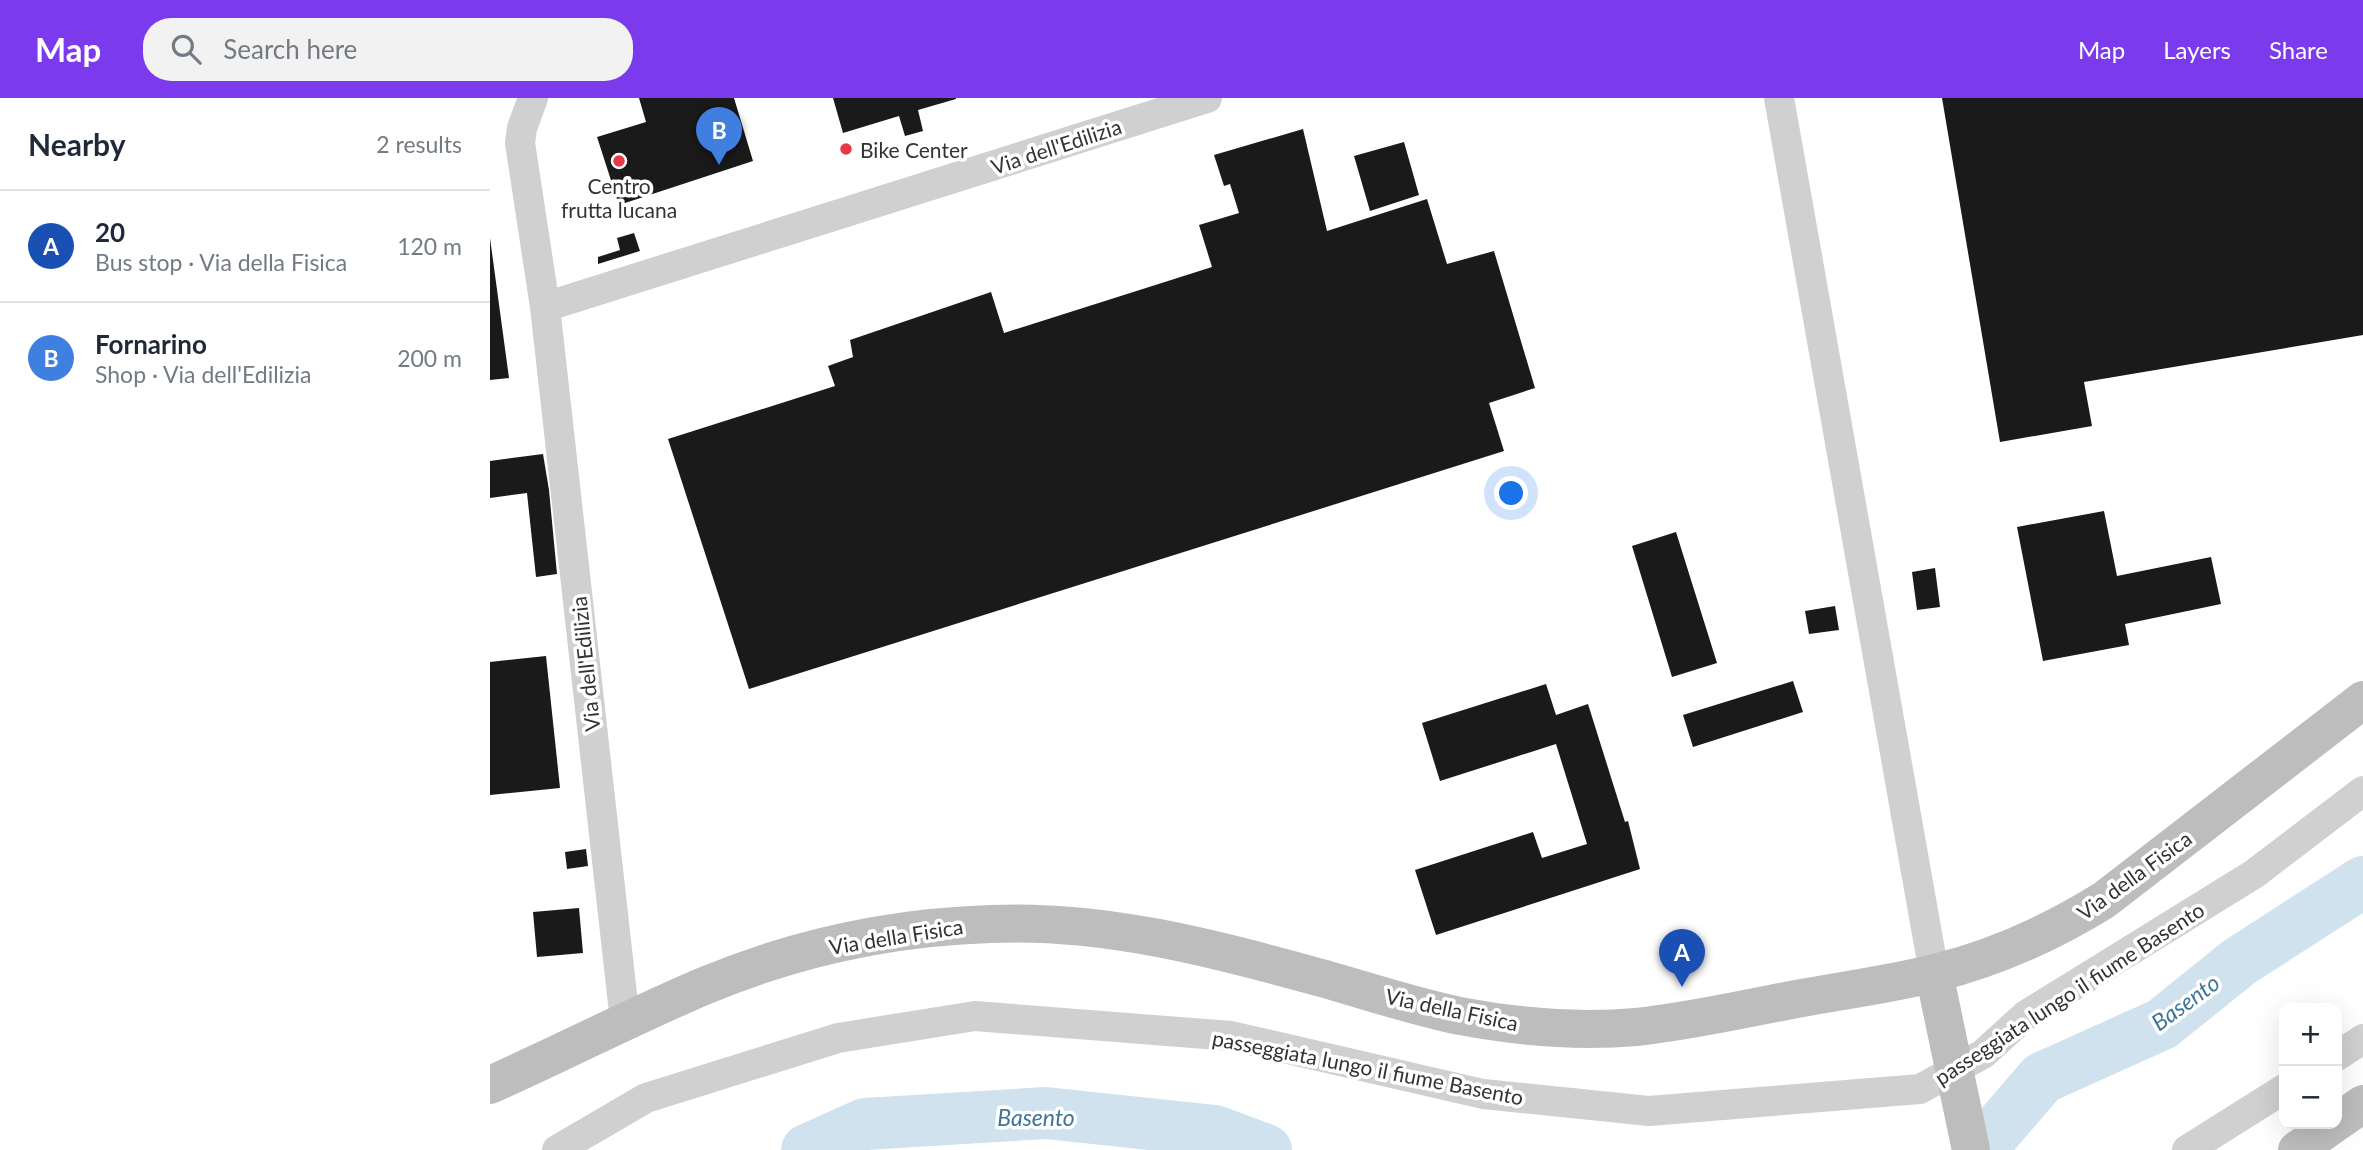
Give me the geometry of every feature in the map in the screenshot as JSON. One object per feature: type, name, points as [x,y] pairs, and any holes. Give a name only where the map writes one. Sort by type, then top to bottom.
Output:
[{"type":"street","name":"Via dell'Edilizia","points":[[533,98],[522,128],[520,143],[545,307],[625,1021]]},
{"type":"street","name":"Via dell'Edilizia","points":[[545,307],[1207,98]]},
{"type":"street","points":[[1779,98],[1934,973],[1971,1150]]},
{"type":"street","name":"Via della Fisica","points":[[490,1085],[625,1021],[718,981],[806,951],[886,934],[940,927],[994,923],[1088,929],[1182,943],[1458,1015],[1545,1027],[1622,1027],[1677,1022],[1934,973],[2025,943],[2068,922],[2104,900],[2363,700]]},
{"type":"street","name":"passeggiata lungo il fiume Basento","points":[[557,1150],[646,1098],[838,1038],[975,1016],[1231,1036],[1483,1094],[1649,1111],[1920,1088],[1983,1054],[2026,1015],[2254,874],[2363,791]]},
{"type":"street","points":[[2342,1053],[2363,1039]]},
{"type":"street","points":[[2187,1150],[2279,1092]]},
{"type":"street","points":[[2342,1119],[2363,1104]]},
{"type":"street","points":[[2297,1150],[2327,1129]]},
{"type":"building","points":[[639,98],[734,98],[753,161],[619,205],[597,137],[646,122]]},
{"type":"building","points":[[833,98],[956,99],[918,110],[923,131],[905,136],[899,116],[843,133]]},
{"type":"building","points":[[1942,98],[2363,98],[2363,335],[2084,382],[2092,426],[2000,442]]},
{"type":"building","points":[[1303,129],[1327,231],[1427,199],[1447,264],[1494,251],[1535,388],[1489,403],[1504,451],[749,689],[668,439],[835,386],[828,366],[853,357],[850,340],[991,292],[1004,333],[1212,267],[1199,225],[1239,213],[1230,184],[1224,186],[1214,155]]},
{"type":"building","points":[[1404,142],[1419,195],[1370,211],[1354,156]]},
{"type":"building","points":[[634,233],[640,251],[598,264],[598,257],[620,250],[617,238]]},
{"type":"building","points":[[490,238],[509,378],[490,380]]},
{"type":"building","points":[[543,454],[557,574],[536,577],[527,493],[490,498],[490,461]]},
{"type":"building","points":[[2104,511],[2117,576],[2211,557],[2221,604],[2125,624],[2129,645],[2043,661],[2017,527]]},
{"type":"building","points":[[1676,532],[1717,663],[1672,677],[1632,546]]},
{"type":"building","points":[[1935,568],[1940,607],[1917,610],[1912,572]]},
{"type":"building","points":[[1835,606],[1839,630],[1809,634],[1805,611]]},
{"type":"building","points":[[546,656],[560,788],[490,795],[490,662]]},
{"type":"building","points":[[1793,681],[1803,712],[1693,747],[1683,715]]},
{"type":"building","points":[[1546,684],[1556,715],[1588,704],[1625,822],[1628,821],[1640,869],[1436,935],[1415,870],[1533,832],[1542,858],[1587,844],[1556,744],[1440,781],[1422,723]]},
{"type":"building","points":[[586,849],[588,866],[567,869],[565,852]]},
{"type":"building","points":[[579,908],[583,953],[537,957],[533,912]]},
{"type":"waterway","name":"Basento","points":[[1980,1150],[2042,1078],[2162,1024],[2239,962],[2363,882]]},
{"type":"waterway","name":"Basento","points":[[807,1150],[865,1124],[1046,1113],[1215,1131],[1266,1150]]},
{"type":"place","name":"Bike Center","points":[[846,149]]},
{"type":"place","name":"Centro frutta lucana","points":[[619,161]]},
{"type":"place","name":"Fornarino","points":[[719,165]]},
{"type":"place","name":"20","points":[[1682,987]]}]
